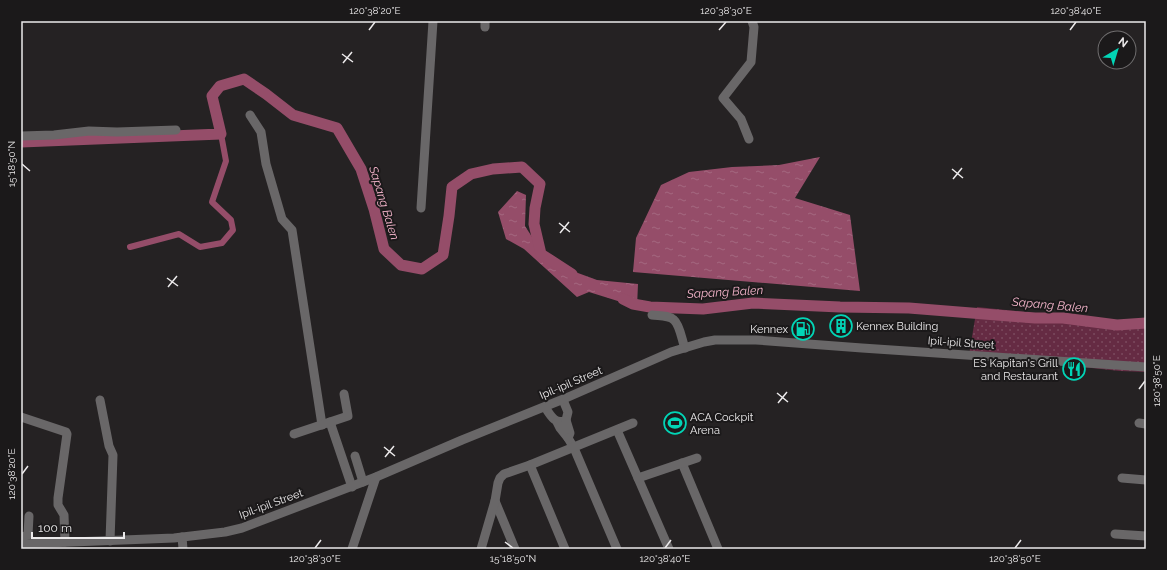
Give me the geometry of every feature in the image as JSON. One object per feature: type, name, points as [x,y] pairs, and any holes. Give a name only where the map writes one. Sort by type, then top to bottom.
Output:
[{"type":"street","points":[[422,208],[433,21]]},
{"type":"street","points":[[749,139],[741,119],[723,98],[751,62],[754,27],[752,21]]},
{"type":"street","points":[[250,115],[261,132],[266,164],[282,219],[292,230],[326,423],[352,487]]},
{"type":"street","points":[[21,136],[54,135],[89,131],[117,132],[176,130]]},
{"type":"street","points":[[652,315],[667,317],[675,320],[685,348]]},
{"type":"street","name":"Ipil-ipil Street","points":[[21,544],[70,545],[182,537],[225,532],[242,528],[352,487],[462,440],[563,400],[653,360],[685,348],[715,340],[756,340],[1146,367]]},
{"type":"street","points":[[294,434],[348,416],[344,394]]},
{"type":"street","points":[[100,400],[109,446],[113,455],[110,541]]},
{"type":"street","points":[[563,400],[568,412],[562,421],[560,428],[574,448],[617,549]]},
{"type":"street","points":[[545,407],[551,418],[562,421]]},
{"type":"street","points":[[21,417],[66,432],[67,434],[58,505],[64,515],[70,545]]},
{"type":"street","points":[[481,549],[500,478],[504,474],[574,448],[633,423]]},
{"type":"street","points":[[617,430],[669,549]]},
{"type":"street","points":[[355,456],[363,482]]},
{"type":"street","points":[[638,478],[697,458]]},
{"type":"street","points":[[682,463],[718,549]]},
{"type":"street","points":[[530,465],[565,549]]},
{"type":"street","points":[[352,549],[376,477]]},
{"type":"street","points":[[1122,478],[1146,480]]},
{"type":"street","points":[[495,501],[515,549]]},
{"type":"street","points":[[21,544],[22,537],[28,535],[29,516]]},
{"type":"street","points":[[1115,534],[1146,536]]},
{"type":"street","points":[[182,537],[183,549]]},
{"type":"shaded area","points":[[977,307],[1146,325],[1146,372],[1120,371],[969,355]]},
{"type":"water","points":[[820,157],[795,198],[850,215],[860,291],[633,272],[636,238],[661,185],[689,172],[732,167],[779,165]]},
{"type":"water","points":[[517,191],[526,195],[525,226],[548,262],[597,280],[638,284],[637,307],[589,292],[577,297],[524,249],[506,239],[498,212]]},
{"type":"waterway","name":"Sapang Balen","points":[[21,142],[221,134],[212,96],[220,86],[244,79],[293,115],[337,128],[361,169],[374,209],[384,249],[401,265],[422,269],[443,255],[452,187],[471,174],[493,169],[522,167],[540,184],[535,208],[534,224],[541,254],[572,274]]},
{"type":"waterway","points":[[130,247],[179,234],[200,247],[222,243],[233,230],[231,220],[212,202],[226,161],[221,134]]},
{"type":"waterway","name":"Sapang Balen","points":[[623,299],[633,304],[650,307],[703,309],[753,303],[840,307],[909,308],[1035,318],[1063,318],[1117,325],[1146,323]]},
{"type":"place","name":"Kennex Building","points":[[841,326]]},
{"type":"place","name":"Kennex","points":[[803,329]]},
{"type":"place","name":"ES Kapitan's Grill and Restaurant","points":[[1074,369]]},
{"type":"place","name":"ACA Cockpit Arena","points":[[675,423]]}]
